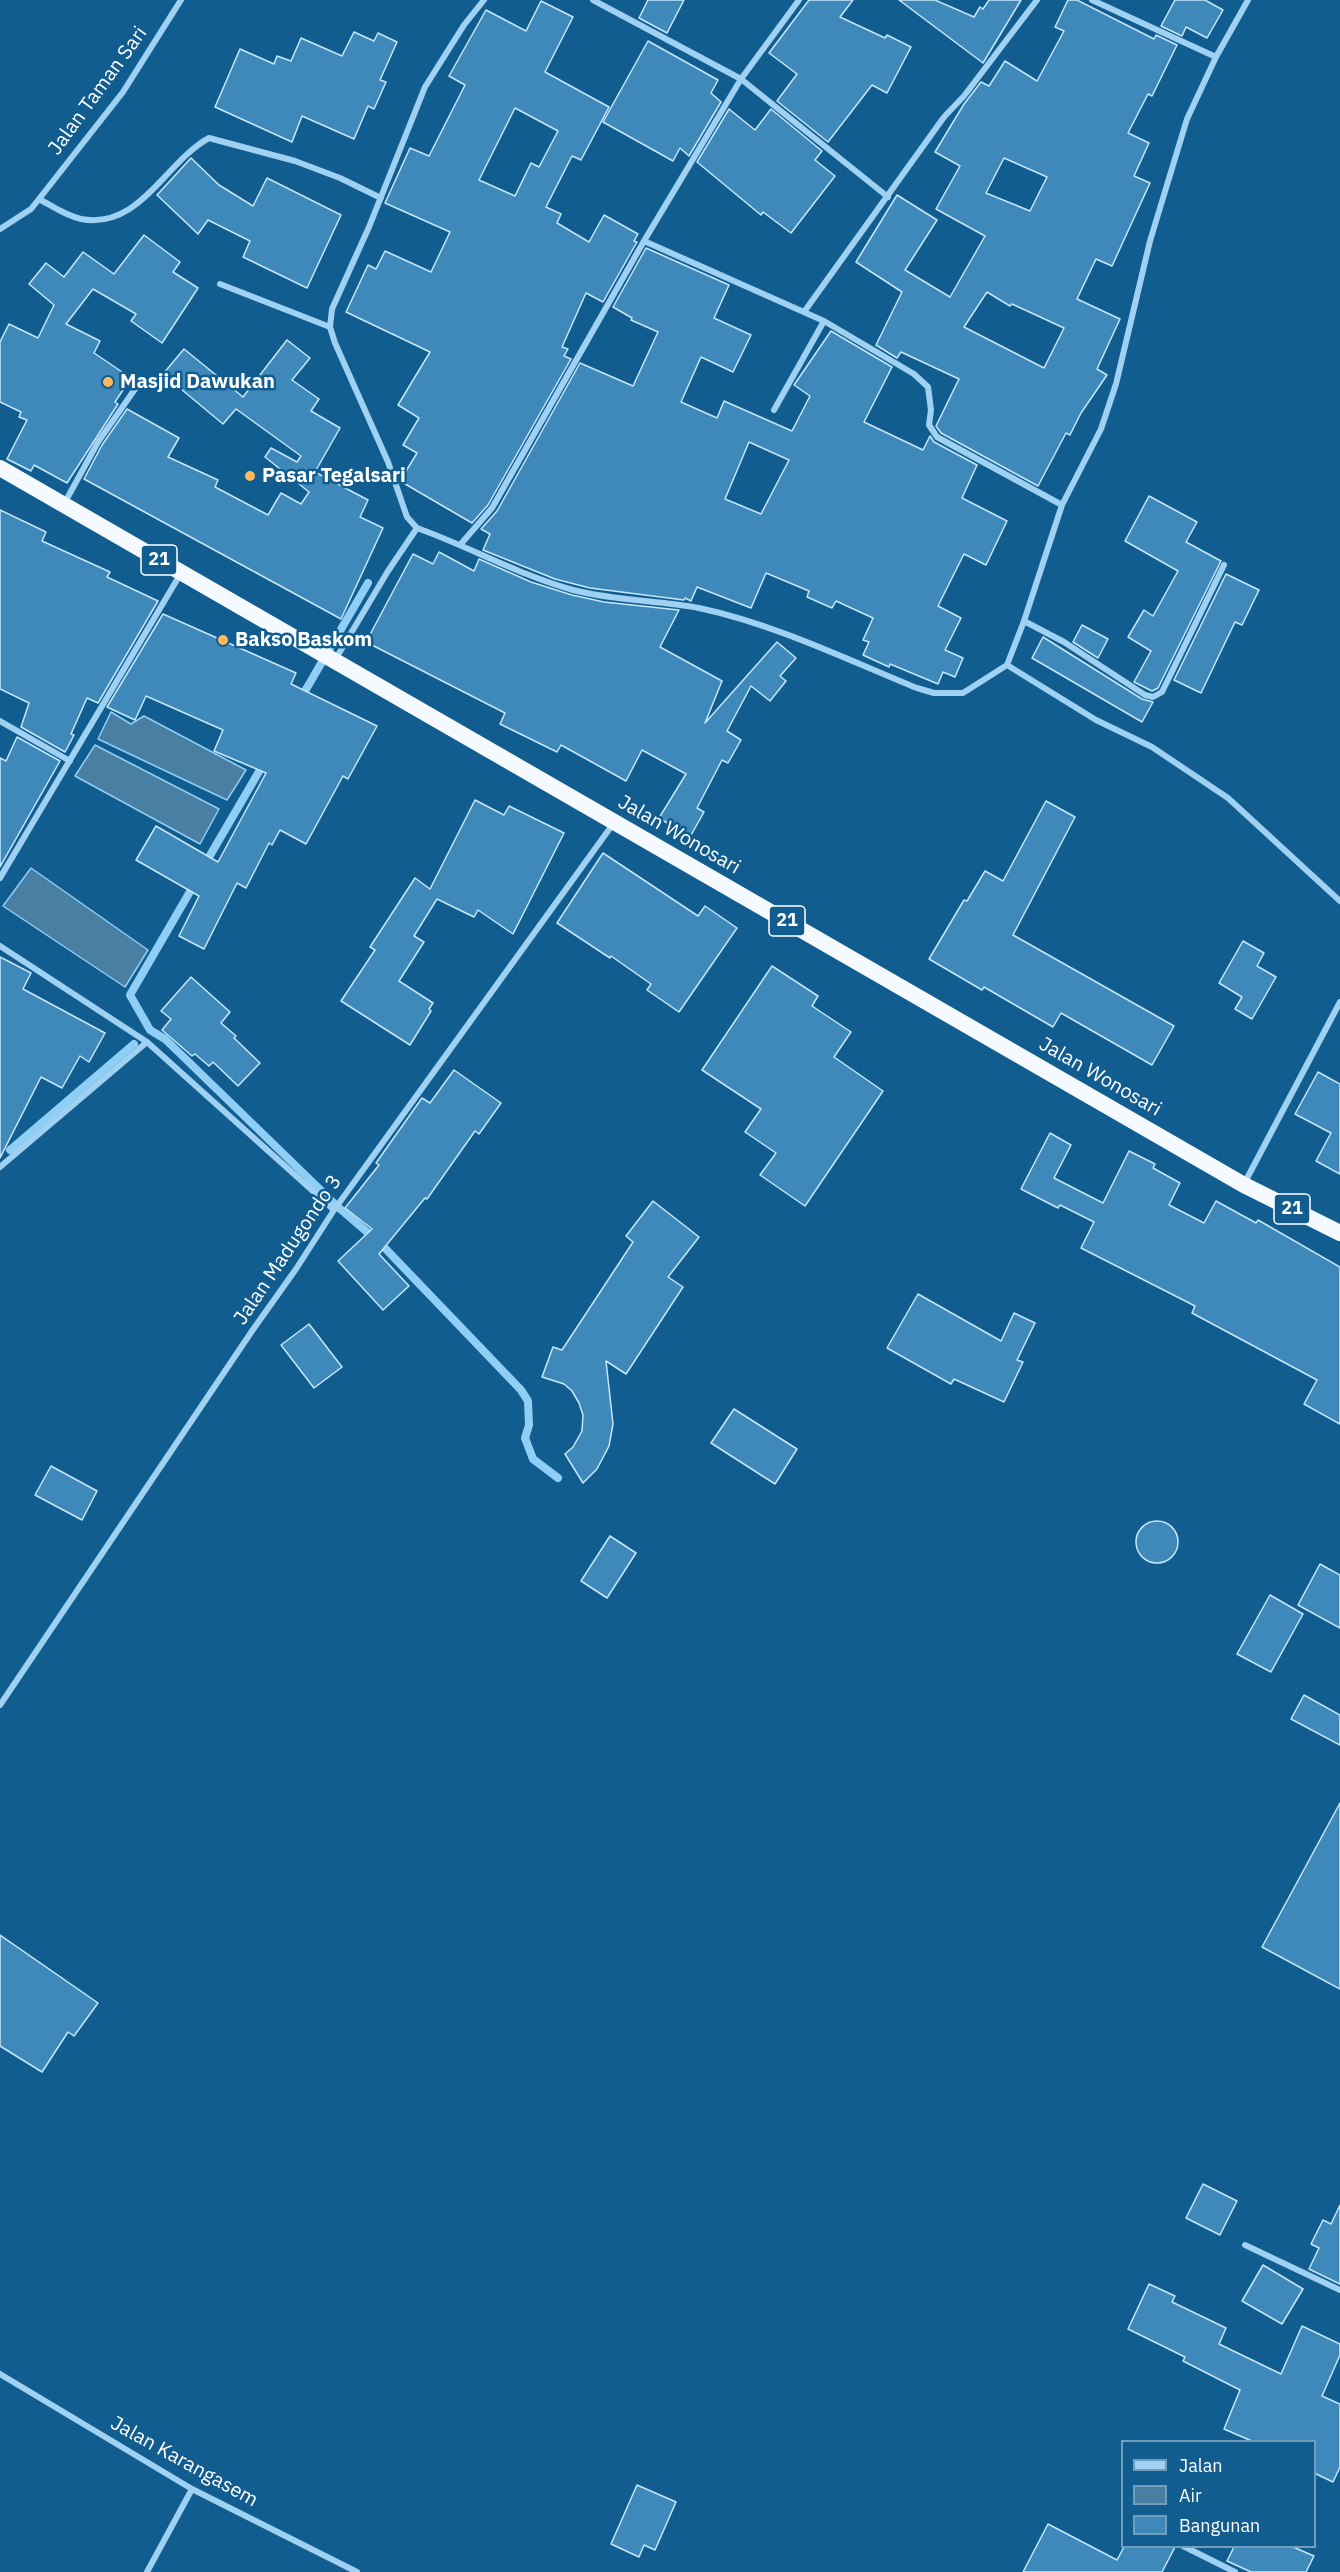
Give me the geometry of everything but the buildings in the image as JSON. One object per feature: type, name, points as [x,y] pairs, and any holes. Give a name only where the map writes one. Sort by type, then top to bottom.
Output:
[{"type":"highway","name":"Jalan Wonosari","points":[[0,468],[1244,1185],[1340,1233]]},
{"type":"street","name":"Jalan Taman Sari","points":[[0,229],[31,209],[39,199],[123,92],[181,0]]},
{"type":"street","points":[[484,0],[464,25],[425,87],[381,198],[332,309],[330,327],[335,343],[388,462],[407,517],[417,528],[502,565],[574,590],[637,602],[699,608],[777,631],[934,693],[963,693],[1007,665],[1062,505],[1101,429],[1131,325],[1150,242],[1187,119],[1216,57],[1248,0]]},
{"type":"street","points":[[593,0],[741,79],[888,197]]},
{"type":"street","points":[[460,545],[492,508],[644,241],[741,79],[799,0]]},
{"type":"street","points":[[804,312],[944,117],[964,96],[1037,0]]},
{"type":"street","points":[[1092,0],[1216,57]]},
{"type":"street","points":[[39,199],[81,219],[116,218],[130,210],[200,143],[209,138],[295,161],[340,178],[381,198]]},
{"type":"street","points":[[644,241],[824,321],[914,374],[928,387],[929,425],[937,437],[1062,505]]},
{"type":"street","points":[[220,284],[330,327]]},
{"type":"street","points":[[774,410],[824,321]]},
{"type":"street","points":[[63,504],[98,442],[142,379]]},
{"type":"street","points":[[327,657],[417,528]]},
{"type":"street","points":[[1024,621],[1064,642],[1145,695],[1153,697],[1162,692],[1224,565]]},
{"type":"street","points":[[0,878],[182,573]]},
{"type":"street","points":[[1007,665],[1096,720],[1152,747],[1228,798],[1340,901]]},
{"type":"street","points":[[0,721],[70,761]]},
{"type":"street","name":"Jalan Madugondo 3","points":[[0,1705],[334,1210],[614,822]]},
{"type":"street","points":[[0,946],[142,1039],[334,1210]]},
{"type":"street","points":[[1244,1185],[1340,1002]]},
{"type":"street","points":[[0,1167],[142,1039]]},
{"type":"street","points":[[0,1156],[8,1161]]},
{"type":"street","points":[[1245,2245],[1340,2290]]},
{"type":"street","name":"Jalan Karangasem","points":[[0,2374],[192,2489],[357,2572]]},
{"type":"street","points":[[147,2572],[192,2489]]},
{"type":"street","points":[[1185,2548],[1235,2572]]},
{"type":"water","points":[[111,712],[131,724],[144,716],[246,770],[227,800],[98,739]]},
{"type":"water","points":[[95,745],[219,809],[200,844],[75,776]]},
{"type":"water","points":[[31,868],[148,950],[125,987],[3,906]]},
{"type":"waterway","points":[[301,698],[368,583]]},
{"type":"waterway","points":[[205,864],[264,763]]},
{"type":"waterway","points":[[195,883],[130,995],[150,1030],[165,1039],[334,1203]]},
{"type":"waterway","points":[[10,1150],[134,1044]]},
{"type":"waterway","points":[[338,1207],[381,1244],[521,1390],[528,1401],[529,1425],[525,1438],[533,1459],[558,1478]]},
{"type":"place","name":"Masjid Dawukan","points":[[108,382]]},
{"type":"place","name":"Pasar Tegalsari","points":[[250,476]]},
{"type":"place","name":"Bakso Baskom","points":[[223,640]]}]
